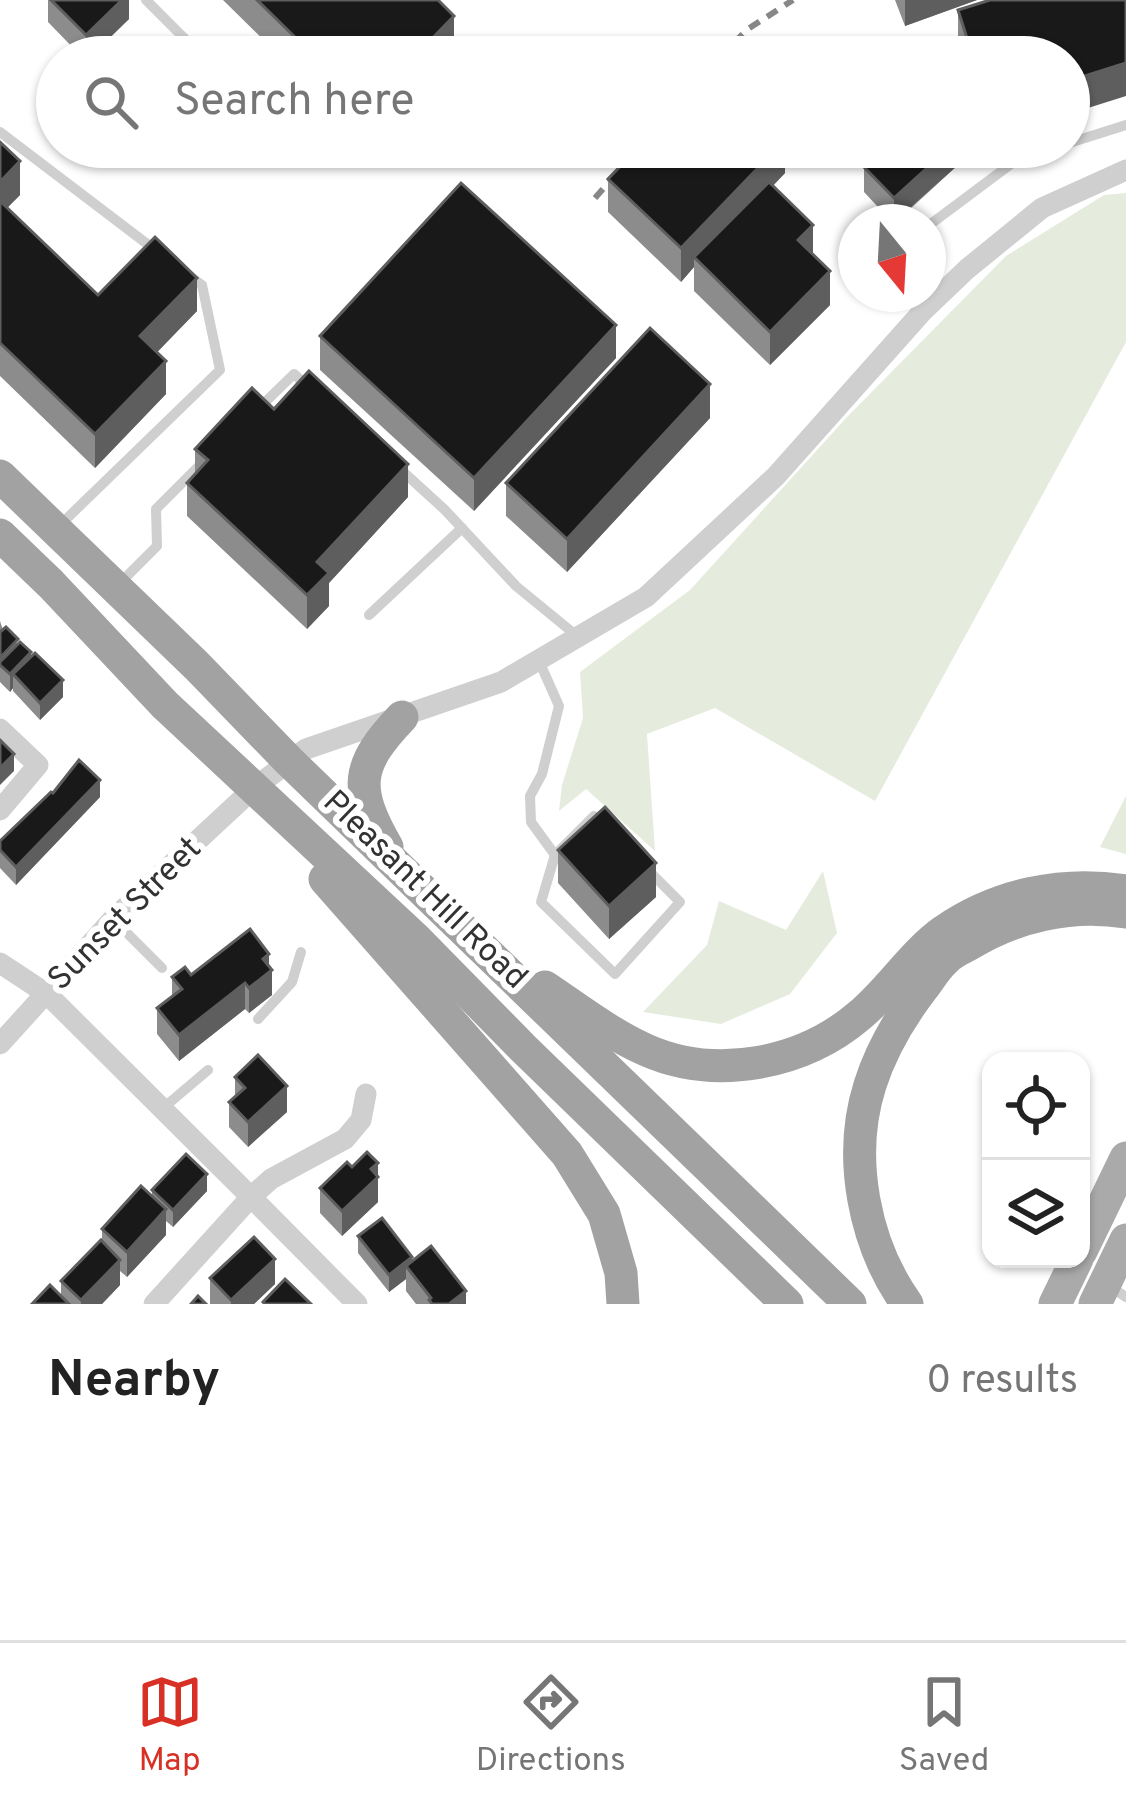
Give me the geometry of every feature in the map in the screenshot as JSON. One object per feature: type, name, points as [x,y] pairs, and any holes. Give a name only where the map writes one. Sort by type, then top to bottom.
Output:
[{"type":"highway","name":"Pleasant Hill Road","points":[[0,476],[850,1304]]},
{"type":"highway","name":"Pleasant Hill Road","points":[[1,537],[165,705],[416,939],[787,1304]]},
{"type":"highway","points":[[396,864],[377,830],[365,793],[364,767],[377,742],[402,717]]},
{"type":"highway","points":[[254,788],[272,820],[567,1154],[604,1214],[621,1273],[623,1304]]},
{"type":"highway","points":[[478,943],[618,1036],[650,1052],[701,1066],[746,1064],[789,1057],[824,1042],[861,1015],[941,933],[991,904],[1041,890],[1095,886],[1126,891]]},
{"type":"highway","points":[[907,1304],[890,1280],[867,1220],[861,1178],[861,1131],[870,1085],[898,1022],[946,958],[994,928],[1042,913],[1126,912]]},
{"type":"highway","points":[[898,1022],[960,963],[1002,939],[1042,925],[1099,920],[1126,928]]},
{"type":"main road","points":[[1090,1232],[1126,1157]]},
{"type":"main road","points":[[1109,1295],[1126,1240]]},
{"type":"main road","points":[[1055,1304],[1073,1268]]},
{"type":"street","name":"Sunset Street","points":[[946,283],[1042,208],[1126,170]]},
{"type":"street","name":"Sunset Street","points":[[0,1044],[113,919],[254,788],[306,749],[501,682],[646,597],[776,476],[910,312]]},
{"type":"street","points":[[0,729],[38,765],[0,810]]},
{"type":"street","points":[[0,963],[47,994],[357,1304]]},
{"type":"street","points":[[154,1304],[271,1179],[345,1139],[361,1120],[366,1094]]},
{"type":"lane","points":[[146,0],[182,36]]},
{"type":"lane","points":[[1090,136],[1126,125]]},
{"type":"lane","points":[[0,132],[36,159]]},
{"type":"lane","points":[[48,168],[165,257]]},
{"type":"lane","points":[[946,212],[1004,168]]},
{"type":"lane","points":[[55,530],[220,370],[202,285],[183,271]]},
{"type":"lane","points":[[248,419],[294,374],[328,404]]},
{"type":"lane","points":[[116,588],[157,546],[155,508],[217,449]]},
{"type":"lane","points":[[395,465],[516,586],[580,638]]},
{"type":"lane","points":[[369,615],[462,528]]},
{"type":"lane","points":[[539,661],[559,706],[542,774],[530,796],[531,822],[555,855]]},
{"type":"lane","points":[[594,816],[680,902],[615,974],[541,902],[555,855],[594,816]]},
{"type":"lane","points":[[113,919],[162,968]]},
{"type":"lane","points":[[258,1019],[292,982],[301,952]]},
{"type":"lane","points":[[162,1109],[208,1070]]},
{"type":"shaded area","points":[[1126,193],[1126,342],[875,801],[715,708],[647,734],[655,851],[586,789],[559,811],[583,718],[580,672],[690,590],[847,417],[1006,256],[1104,195]]},
{"type":"shaded area","points":[[1126,796],[1126,854],[1100,847]]},
{"type":"shaded area","points":[[823,871],[837,933],[790,994],[721,1024],[643,1012],[707,945],[719,901],[786,930]]},
{"type":"building","points":[[51,0],[122,0],[86,35]]},
{"type":"building","points":[[257,0],[438,0],[454,16],[434,36],[294,36]]},
{"type":"building","points":[[990,0],[1126,0],[1126,63],[1090,74],[1090,36],[966,36],[958,10]]},
{"type":"building","points":[[0,142],[20,161],[0,182]]},
{"type":"building","points":[[619,168],[758,168],[681,248],[608,179]]},
{"type":"building","points":[[865,168],[927,168],[894,198]]},
{"type":"building","points":[[769,182],[813,225],[798,240],[830,271],[770,332],[694,257]]},
{"type":"building","points":[[461,183],[616,325],[474,478],[320,336]]},
{"type":"building","points":[[0,201],[98,295],[155,237],[197,278],[140,336],[166,361],[95,434],[0,343]]},
{"type":"building","points":[[650,328],[710,384],[567,539],[506,483]]},
{"type":"building","points":[[309,371],[408,464],[317,562],[329,573],[307,595],[187,483],[208,460],[195,449],[252,388],[274,409]]},
{"type":"building","points":[[6,627],[18,639],[0,658],[0,632]]},
{"type":"building","points":[[20,642],[31,652],[10,674],[0,662]]},
{"type":"building","points":[[35,653],[63,680],[40,703],[13,674]]},
{"type":"building","points":[[0,740],[14,754],[0,768]]},
{"type":"building","points":[[79,760],[100,780],[16,867],[0,850],[0,841],[53,793]]},
{"type":"building","points":[[605,807],[656,863],[609,906],[558,850]]},
{"type":"building","points":[[250,929],[269,954],[263,959],[272,970],[249,988],[245,983],[179,1035],[157,1008],[182,989],[172,977],[185,967],[191,975]]},
{"type":"building","points":[[258,1055],[287,1086],[248,1122],[229,1102],[245,1088],[235,1077]]},
{"type":"building","points":[[367,1152],[378,1163],[371,1169],[378,1177],[342,1211],[320,1188],[347,1162],[352,1167]]},
{"type":"building","points":[[186,1154],[207,1174],[173,1210],[152,1190]]},
{"type":"building","points":[[141,1186],[166,1209],[127,1252],[102,1229]]},
{"type":"building","points":[[382,1218],[412,1257],[389,1275],[358,1236]]},
{"type":"building","points":[[254,1237],[275,1259],[231,1300],[210,1278]]},
{"type":"building","points":[[101,1240],[120,1260],[81,1300],[61,1281]]},
{"type":"building","points":[[431,1246],[466,1291],[449,1304],[432,1304],[406,1266]]},
{"type":"building","points":[[285,1279],[311,1304],[265,1304]]},
{"type":"building","points":[[50,1285],[69,1304],[32,1304]]},
{"type":"railway","points":[[741,36],[793,0]]},
{"type":"railway","points":[[595,198],[621,168]]}]
